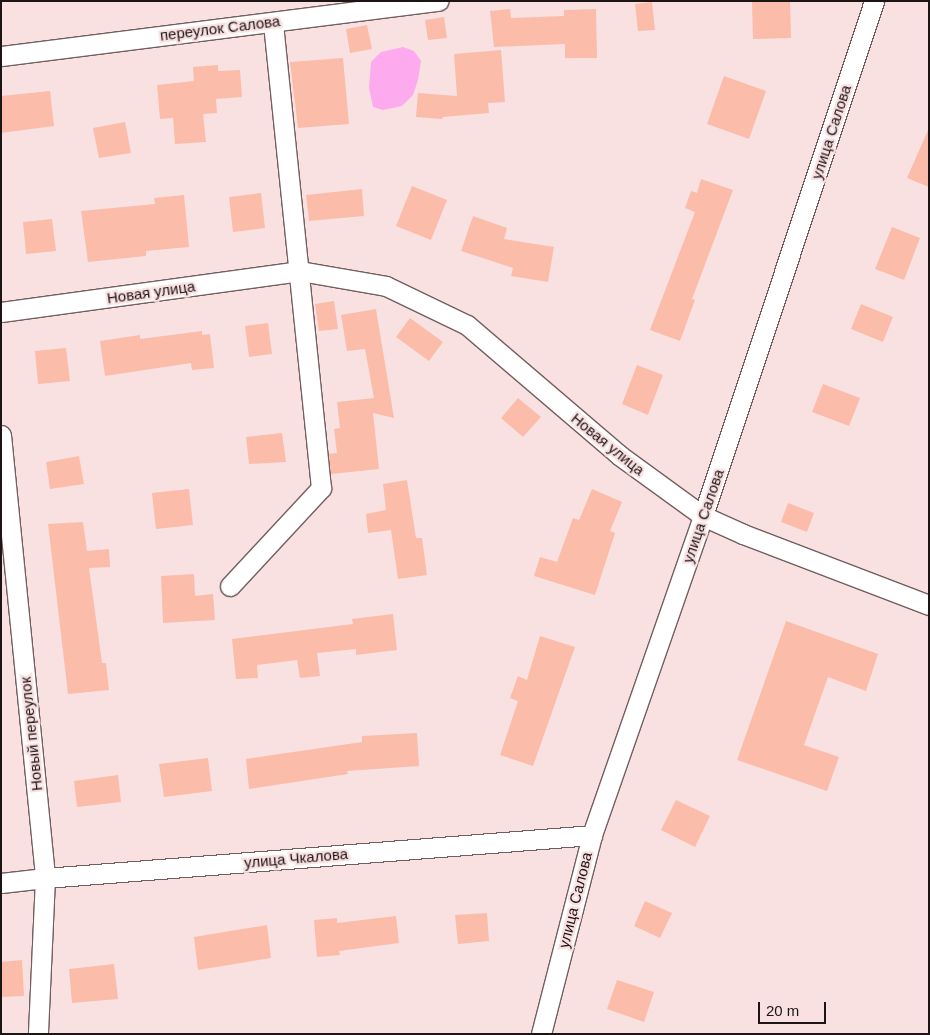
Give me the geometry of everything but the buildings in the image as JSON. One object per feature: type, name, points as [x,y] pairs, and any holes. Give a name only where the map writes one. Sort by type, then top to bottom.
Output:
[{"type":"street","name":"переулок Салова","points":[[1,56],[440,1]]},
{"type":"street","name":"улица Салова","points":[[541,1034],[592,834],[703,516],[874,1]]},
{"type":"street","points":[[230,586],[322,488],[273,22]]},
{"type":"street","name":"Новая улица","points":[[1,312],[300,272],[386,286],[467,324],[619,455],[703,516],[743,534],[929,605]]},
{"type":"street","name":"Новый переулок","points":[[1,435],[45,878],[38,1034]]},
{"type":"street","name":"улица Чкалова","points":[[1,883],[592,834]]},
{"type":"shaded area","points":[[403,47],[414,51],[421,61],[413,95],[402,106],[383,110],[373,107],[369,88],[371,62],[381,52]]}]
